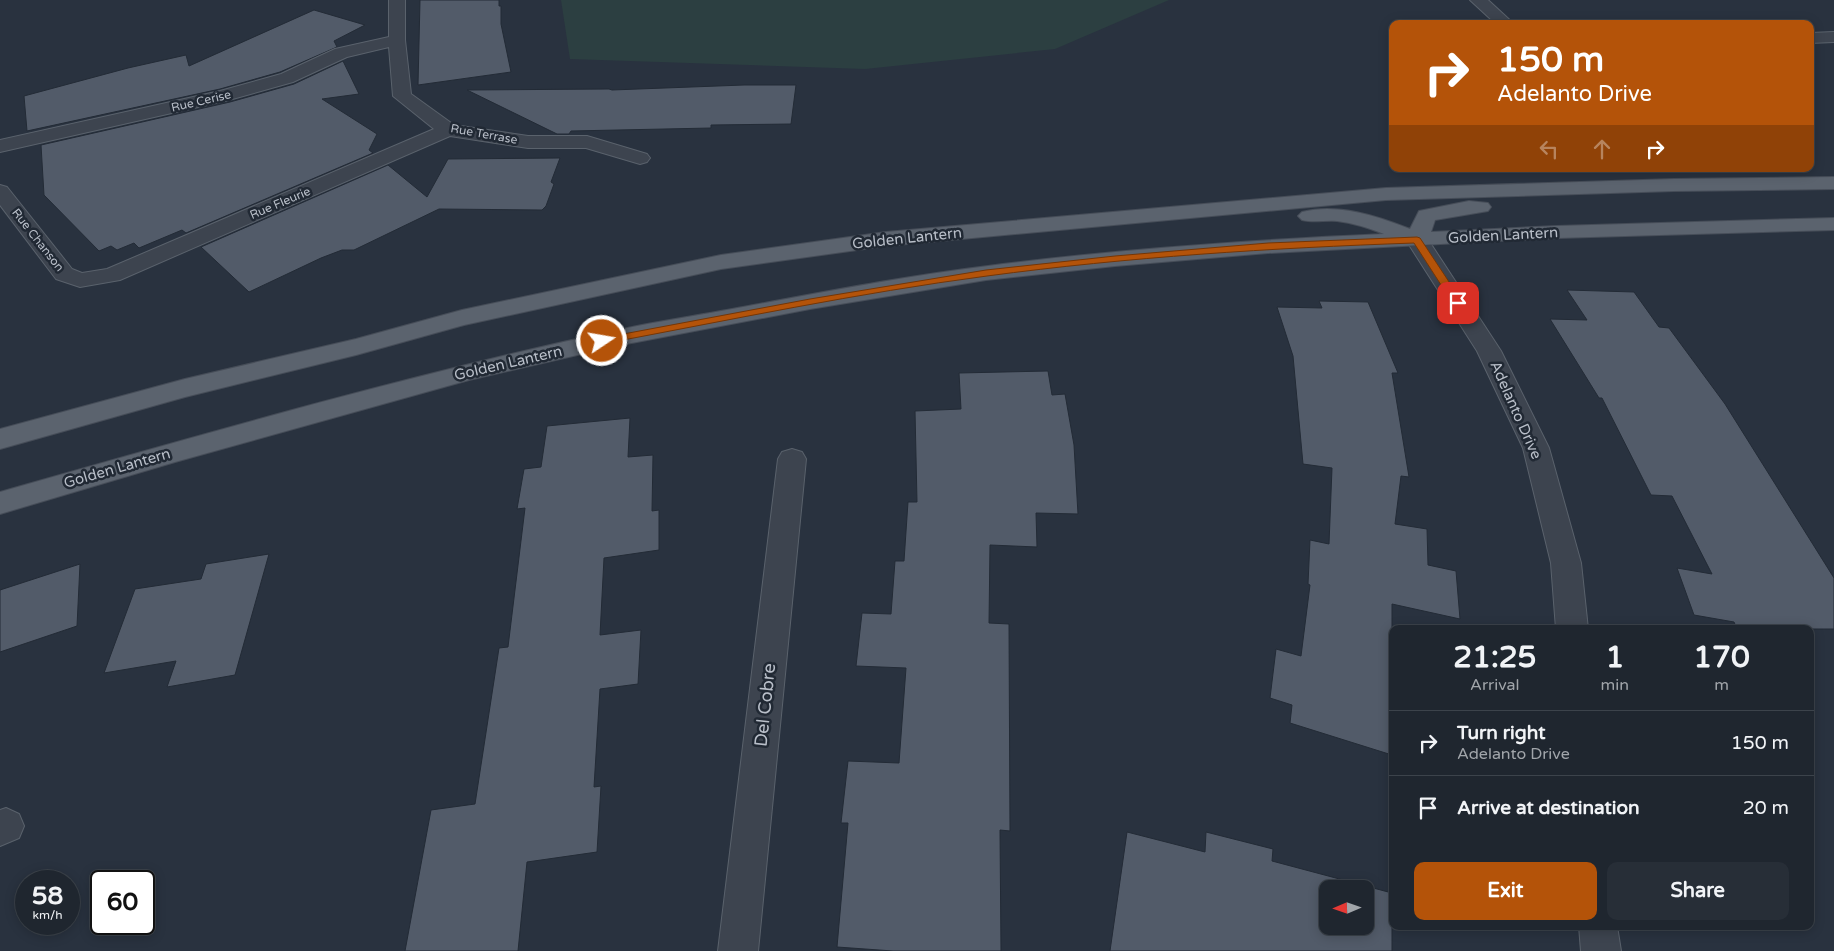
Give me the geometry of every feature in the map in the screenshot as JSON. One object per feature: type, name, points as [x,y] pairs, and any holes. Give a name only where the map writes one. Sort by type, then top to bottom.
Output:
[{"type":"main road","name":"Golden Lantern","points":[[0,439],[185,388],[356,347],[462,318],[721,262],[886,239],[1386,194],[1834,182]]},
{"type":"main road","points":[[1090,221],[1132,226],[1337,215],[1376,223],[1417,240],[1426,215],[1469,207],[1611,204],[1655,197],[1674,185]]},
{"type":"main road","name":"Golden Lantern","points":[[0,503],[175,452],[469,372],[621,337],[810,302],[986,273],[1115,258],[1268,246],[1566,231],[1834,224]]},
{"type":"street","name":"Rue Terrase","points":[[397,0],[397,40],[402,96],[448,130],[528,142],[587,142],[640,158]]},
{"type":"street","points":[[1478,0],[1501,20]]},
{"type":"street","points":[[1814,38],[1834,38]]},
{"type":"street","name":"Rue Cerise","points":[[0,146],[222,96],[288,78],[341,53],[397,40]]},
{"type":"street","name":"Rue Fleurie","points":[[112,275],[448,130]]},
{"type":"street","name":"Rue Chanson","points":[[0,191],[64,274],[80,280],[112,275]]},
{"type":"street","name":"Adelanto Drive","points":[[1417,240],[1489,351],[1536,448],[1566,563],[1572,625]]},
{"type":"street","name":"Del Cobre","points":[[738,951],[792,459]]},
{"type":"street","points":[[1598,930],[1601,951]]},
{"type":"shaded area","points":[[561,0],[1169,0],[1055,49],[865,69],[570,59]]},
{"type":"building","points":[[420,0],[499,0],[501,24],[511,72],[418,85]]},
{"type":"building","points":[[314,10],[365,25],[334,41],[337,47],[280,72],[220,89],[27,131],[24,96],[128,68],[186,55],[189,66]]},
{"type":"building","points":[[343,61],[359,94],[322,99],[377,134],[369,150],[373,153],[186,233],[182,230],[139,248],[134,243],[117,250],[111,246],[99,251],[44,195],[41,145],[230,102],[294,84]]},
{"type":"building","points":[[796,85],[791,124],[711,125],[711,128],[571,131],[569,134],[557,134],[467,90],[612,90]]},
{"type":"building","points":[[560,158],[551,182],[554,184],[546,206],[542,210],[439,209],[354,250],[342,250],[321,258],[249,292],[201,247],[388,165],[427,197],[448,159]]},
{"type":"building","points":[[1567,290],[1634,292],[1659,327],[1669,328],[1725,404],[1834,578],[1834,629],[1814,629],[1814,625],[1735,625],[1734,622],[1694,615],[1677,568],[1712,574],[1672,496],[1651,495],[1602,398],[1599,398],[1550,319],[1587,320]]},
{"type":"building","points":[[1319,301],[1368,302],[1398,373],[1392,373],[1409,477],[1401,476],[1395,524],[1427,529],[1428,565],[1456,571],[1460,619],[1392,604],[1392,625],[1389,625],[1389,754],[1290,723],[1292,705],[1270,698],[1276,649],[1301,656],[1310,585],[1308,584],[1310,540],[1329,544],[1332,468],[1303,464],[1293,356],[1277,307],[1322,308]]},
{"type":"building","points":[[1048,371],[1052,395],[1065,394],[1074,445],[1078,514],[1036,513],[1037,547],[990,545],[989,623],[1009,624],[1010,831],[1000,830],[1001,951],[893,951],[837,947],[848,823],[841,823],[848,761],[899,763],[906,668],[856,666],[862,613],[891,614],[895,561],[904,561],[908,502],[917,502],[915,411],[961,409],[959,373]]},
{"type":"building","points":[[630,418],[628,457],[653,455],[652,511],[659,510],[659,550],[604,558],[600,635],[641,630],[638,684],[600,689],[594,787],[601,786],[597,852],[527,862],[518,951],[405,951],[431,810],[475,804],[499,648],[508,647],[525,508],[517,509],[524,469],[541,467],[547,426]]},
{"type":"building","points":[[269,554],[235,675],[167,687],[176,661],[104,673],[135,589],[201,579],[206,564]]},
{"type":"building","points":[[80,564],[77,626],[0,652],[0,590]]},
{"type":"building","points":[[1127,832],[1205,852],[1206,832],[1273,849],[1272,861],[1343,880],[1319,880],[1319,935],[1374,935],[1374,888],[1389,892],[1389,930],[1392,930],[1392,951],[1110,951]]},
{"type":"route","points":[[602,341],[810,302],[986,273],[1115,258],[1268,246],[1417,240],[1458,303]]}]
